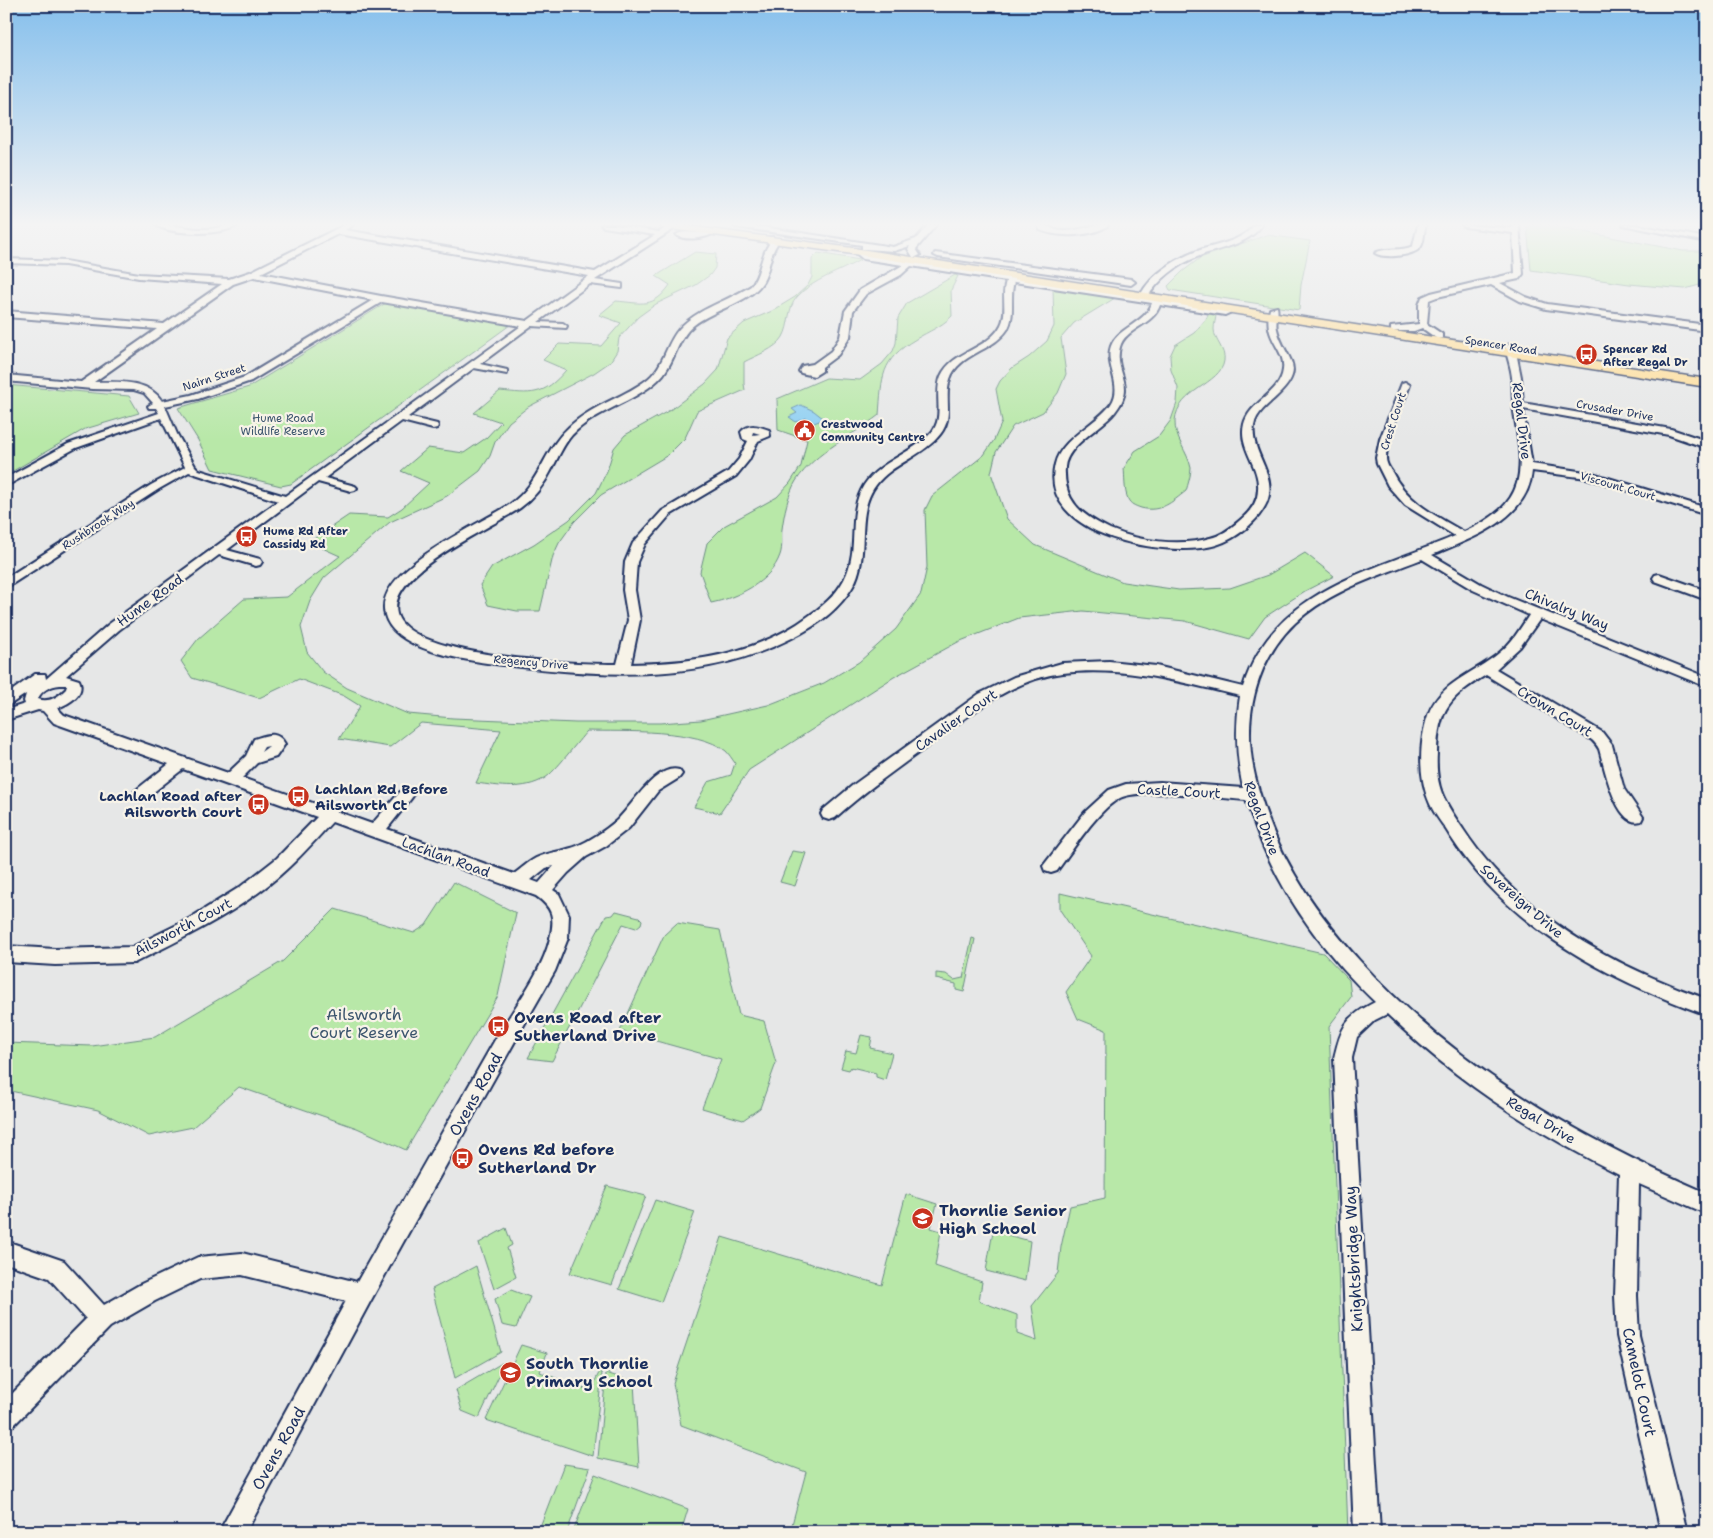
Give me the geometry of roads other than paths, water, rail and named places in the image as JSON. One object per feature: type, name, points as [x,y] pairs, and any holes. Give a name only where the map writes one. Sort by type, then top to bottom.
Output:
[{"type":"main road","name":"Spencer Road","points":[[1164,297],[1238,309],[1330,318],[1439,336],[1604,368],[1707,383]]},
{"type":"main road","name":"Spencer Road","points":[[1166,297],[1273,312],[1412,338],[1515,351],[1556,354],[1707,377]]},
{"type":"main road","points":[[1330,318],[1325,319],[1402,334],[1412,338]]},
{"type":"main road","points":[[1556,354],[1562,358],[1588,362],[1604,368]]},
{"type":"street","points":[[83,385],[209,297]]},
{"type":"street","points":[[370,297],[522,323],[564,326]]},
{"type":"street","name":"Hume Road","points":[[38,703],[36,690],[54,681],[114,627],[567,297]]},
{"type":"street","name":"Regency Drive","points":[[738,297],[692,322],[677,338],[669,360],[660,374],[578,424],[558,445],[540,481],[530,494],[496,518],[453,540],[432,554],[402,581],[390,604],[390,615],[396,625],[404,632],[428,644],[456,654],[530,663],[623,668],[660,668],[710,663],[753,651],[793,633],[817,618],[837,600],[850,581],[858,561],[859,511],[870,485],[885,469],[928,440],[940,428],[944,411],[944,381],[949,370],[960,360],[988,343],[1003,330],[1009,317],[1007,297]]},
{"type":"street","points":[[816,367],[835,353],[841,345],[845,337],[849,311],[859,297]]},
{"type":"street","points":[[1153,297],[1152,315],[1124,334],[1118,342],[1114,360],[1122,383],[1122,392],[1112,411],[1076,438],[1060,465],[1060,488],[1067,505],[1098,528],[1146,544],[1177,546],[1214,542],[1240,527],[1253,514],[1262,501],[1265,484],[1261,466],[1248,436],[1249,421],[1255,408],[1284,382],[1288,368],[1284,354],[1275,339],[1271,326],[1273,312]]},
{"type":"street","points":[[1423,325],[1423,305],[1425,299],[1430,297]]},
{"type":"street","points":[[1518,297],[1546,306],[1707,328]]},
{"type":"street","name":"Nairn Street","points":[[157,409],[248,379],[381,299]]},
{"type":"street","points":[[6,314],[167,326]]},
{"type":"street","points":[[1394,329],[1414,328],[1423,325]]},
{"type":"street","points":[[1423,325],[1439,336]]},
{"type":"street","name":"Regal Drive","points":[[1515,351],[1521,360],[1516,371],[1518,405],[1528,467],[1522,488],[1513,503],[1500,517],[1464,537],[1342,587],[1313,602],[1280,630],[1256,666],[1247,693],[1242,713],[1243,759],[1251,794],[1278,862],[1300,902],[1345,958],[1387,1005],[1482,1082],[1530,1116],[1629,1170],[1707,1204]]},
{"type":"street","points":[[473,366],[504,372]]},
{"type":"street","points":[[6,378],[83,385],[142,395],[157,409],[190,468],[203,475],[290,498]]},
{"type":"street","name":"Crest Court","points":[[1405,385],[1381,460],[1388,478],[1400,496],[1428,516],[1464,537]]},
{"type":"street","name":"Crusader Drive","points":[[1518,405],[1671,432],[1707,445]]},
{"type":"street","points":[[6,483],[72,446],[157,409]]},
{"type":"street","points":[[400,418],[433,426]]},
{"type":"street","points":[[623,668],[634,620],[629,590],[631,562],[639,543],[666,513],[732,474],[744,460],[754,439]]},
{"type":"street","name":"Viscount Court","points":[[1528,467],[1588,475],[1707,512]]},
{"type":"street","name":"Rushbrook Way","points":[[6,584],[155,487],[190,468]]},
{"type":"street","points":[[318,479],[351,488]]},
{"type":"street","points":[[218,551],[256,562]]},
{"type":"street","name":"Chivalry Way","points":[[1422,554],[1477,587],[1707,682]]},
{"type":"street","points":[[1659,578],[1707,596]]},
{"type":"street","name":"Sovereign Drive","points":[[1537,613],[1521,639],[1501,659],[1450,694],[1436,712],[1430,741],[1429,771],[1437,802],[1464,845],[1485,871],[1545,924],[1579,948],[1654,987],[1707,1007]]},
{"type":"street","points":[[6,702],[63,661],[81,655]]},
{"type":"street","name":"Hume Road","points":[[6,710],[38,703],[59,702],[70,688],[81,655]]},
{"type":"street","name":"Cavalier Court","points":[[829,814],[858,789],[984,697],[1019,680],[1062,668],[1109,666],[1156,670],[1247,693]]},
{"type":"street","name":"Crown Court","points":[[1486,669],[1597,736],[1605,745],[1617,790],[1635,817]]},
{"type":"street","points":[[54,681],[70,688],[67,713],[72,723]]},
{"type":"street","name":"Hume Road","points":[[6,715],[38,703]]},
{"type":"street","name":"Lachlan Road","points":[[38,703],[59,719],[542,891]]},
{"type":"street","points":[[231,780],[253,758]]},
{"type":"street","points":[[141,794],[181,762]]},
{"type":"street","points":[[516,882],[541,862],[580,852],[600,842],[623,824],[644,800],[652,787],[674,774]]},
{"type":"street","name":"Castle Court","points":[[1051,866],[1101,804],[1114,794],[1130,789],[1150,788],[1251,794]]},
{"type":"street","points":[[376,831],[405,796]]},
{"type":"street","name":"Ailsworth Court","points":[[6,954],[55,957],[134,955],[193,925],[246,892],[283,863],[328,816]]},
{"type":"street","points":[[542,891],[562,868],[580,852]]},
{"type":"street","name":"Ovens Road","points":[[232,1532],[362,1294],[549,966],[560,938],[560,915],[553,899],[542,891]]},
{"type":"street","name":"Knightsbridge Way","points":[[1367,1532],[1343,1058],[1349,1033],[1369,1014],[1387,1005]]},
{"type":"street","name":"Camelot Court","points":[[1629,1170],[1626,1296],[1628,1336],[1674,1532]]},
{"type":"street","points":[[6,1252],[56,1269],[102,1319]]},
{"type":"street","points":[[6,1417],[102,1319],[147,1292],[198,1268],[242,1264],[362,1294]]},
{"type":"water","points":[[801,405],[814,411],[824,419],[814,423],[806,418],[796,422],[789,417],[797,413],[792,409]]},
{"type":"place","name":"Spencer Rd After Regal Dr","points":[[1587,355]]},
{"type":"place","name":"Crestwood Community Centre","points":[[805,430]]},
{"type":"place","name":"Hume Rd After Cassidy Rd","points":[[247,537]]},
{"type":"place","name":"Lachlan Rd Before Ailsworth Ct","points":[[299,797]]},
{"type":"place","name":"Lachlan Road after Ailsworth Court","points":[[258,804]]},
{"type":"place","name":"Ovens Road after Sutherland Drive","points":[[498,1026]]},
{"type":"place","name":"Ovens Rd before Sutherland Dr","points":[[462,1158]]},
{"type":"place","name":"Thornlie Senior High School","points":[[923,1219]]},
{"type":"place","name":"South Thornlie Primary School","points":[[510,1372]]},
{"type":"park label","name":"Hume Road Wildlife Reserve","points":[[283,424]]},
{"type":"park label","name":"Ailsworth Court Reserve","points":[[364,1023]]}]
